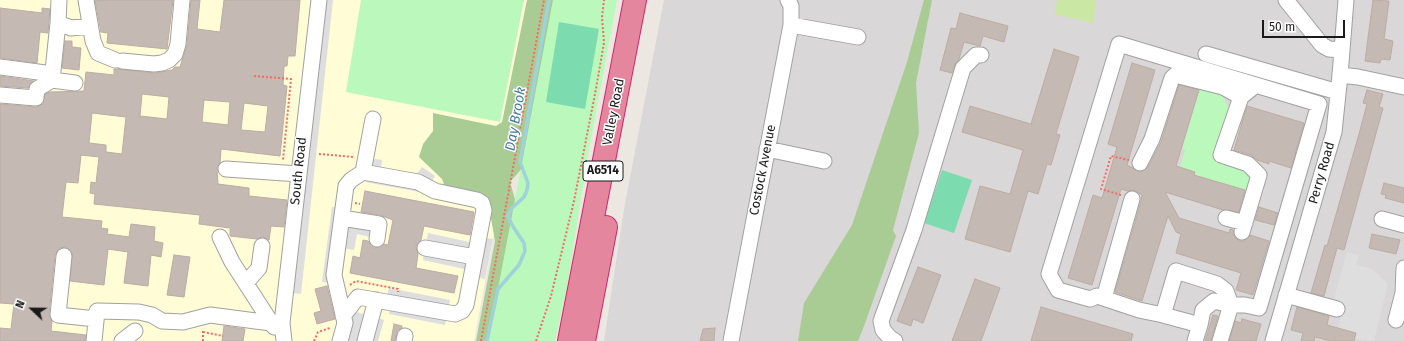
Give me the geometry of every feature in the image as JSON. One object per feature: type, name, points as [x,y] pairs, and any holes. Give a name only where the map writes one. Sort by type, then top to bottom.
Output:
[{"type":"highway","name":"Valley Road","points":[[569,341],[635,0]]},
{"type":"highway","name":"Valley Road","points":[[584,341],[650,0]]},
{"type":"street","points":[[0,95],[36,98],[37,90],[53,77],[59,0]]},
{"type":"street","points":[[86,0],[93,41],[98,53],[119,60],[154,64],[169,60],[175,54],[178,44],[182,0]]},
{"type":"street","name":"South Road","points":[[284,341],[282,323],[319,0]]},
{"type":"street","name":"Costock Avenue","points":[[731,341],[791,25],[790,6],[788,0]]},
{"type":"street","points":[[1286,0],[1322,44],[1329,49],[1342,50]]},
{"type":"street","name":"Perry Road","points":[[1273,341],[1334,132],[1346,0]]},
{"type":"street","points":[[58,23],[71,28],[90,26]]},
{"type":"street","points":[[791,25],[858,37]]},
{"type":"street","points":[[1195,341],[1200,325],[1203,310],[1214,301],[1231,305],[1259,308],[1319,104],[1119,44],[1049,274],[1058,290],[1090,299],[1097,296],[1139,310],[1200,325]]},
{"type":"street","points":[[1206,54],[1338,92]]},
{"type":"street","points":[[895,341],[883,330],[881,321],[914,230],[963,68],[976,55],[981,55]]},
{"type":"street","points":[[0,67],[53,77],[75,83]]},
{"type":"street","points":[[1340,75],[1358,77],[1404,87]]},
{"type":"street","points":[[1140,163],[1152,139],[1172,78],[1175,76],[1223,87],[1242,97]]},
{"type":"street","points":[[1226,218],[1243,228],[1258,175],[1248,164],[1221,155],[1242,97],[1256,85]]},
{"type":"street","points":[[363,172],[373,118]]},
{"type":"street","points":[[767,149],[824,161]]},
{"type":"street","points":[[226,169],[299,174]]},
{"type":"street","points":[[340,341],[344,320],[358,297],[455,314],[462,311],[466,305],[484,210],[482,203],[477,200],[435,191],[418,182],[363,172],[351,180],[346,186],[334,276],[344,320]]},
{"type":"street","points":[[1104,298],[1132,198]]},
{"type":"street","points":[[342,218],[379,224],[377,239]]},
{"type":"street","points":[[1382,219],[1404,225]]},
{"type":"street","points":[[220,237],[232,262],[284,341]]},
{"type":"street","points":[[246,283],[259,268],[262,246]]},
{"type":"street","points":[[425,248],[475,257]]},
{"type":"street","points":[[64,256],[58,315],[96,319]]},
{"type":"street","points":[[1396,320],[1403,293],[1404,268]]},
{"type":"street","points":[[1163,315],[1176,271],[1217,284],[1226,291],[1231,305],[1220,341]]},
{"type":"street","points":[[1286,295],[1337,309]]},
{"type":"street","points":[[365,341],[376,300]]},
{"type":"street","points":[[94,341],[97,311],[139,312],[152,315],[162,321],[183,322],[210,315],[271,323]]},
{"type":"street","points":[[122,341],[135,331]]},
{"type":"path","points":[[480,341],[544,0]]},
{"type":"path","points":[[536,341],[555,281],[596,94],[604,43],[602,17],[604,0]]},
{"type":"path","points":[[254,76],[291,79],[281,173]]},
{"type":"path","points":[[319,154],[358,158]]},
{"type":"path","points":[[1132,198],[1101,189],[1111,156],[1140,163]]},
{"type":"path","points":[[314,341],[318,332],[344,320]]},
{"type":"path","points":[[203,332],[223,336]]},
{"type":"shaded area","points":[[0,0],[538,0],[474,341],[0,341]]},
{"type":"shaded area","points":[[323,0],[333,0],[301,294],[292,293]]},
{"type":"shaded area","points":[[664,0],[1404,0],[1404,341],[604,341],[624,209]]},
{"type":"shaded area","points":[[370,158],[382,160],[381,168],[416,175],[422,167],[435,176],[425,193],[365,182]]},
{"type":"shaded area","points":[[332,207],[340,208],[330,283],[322,282]]},
{"type":"shaded area","points":[[348,222],[372,227],[370,237],[357,234],[354,250],[343,248]]},
{"type":"shaded area","points":[[428,233],[483,245],[485,238],[493,239],[485,279],[477,277],[478,272],[423,260]]},
{"type":"shaded area","points":[[1347,252],[1359,255],[1356,265],[1369,268],[1378,274],[1388,284],[1374,341],[1355,339],[1356,333],[1338,329],[1341,316],[1330,312]]},
{"type":"shaded area","points":[[389,288],[450,300],[445,325],[389,314],[392,298],[387,296]]},
{"type":"shaded area","points":[[353,311],[384,320],[378,341],[345,341]]},
{"type":"green space","points":[[361,0],[524,0],[500,122],[346,92]]},
{"type":"green space","points":[[527,0],[565,0],[525,165],[510,182],[518,210],[514,341],[476,341],[495,241],[489,207],[445,187],[442,179],[419,157],[423,144],[433,131],[433,113],[496,126],[502,122]]},
{"type":"green space","points":[[553,0],[617,0],[586,166],[567,288],[555,341],[488,341]]},
{"type":"green space","points":[[924,0],[932,0],[916,83],[919,133],[893,230],[896,236],[864,326],[858,341],[798,341],[804,303],[852,225],[907,62]]},
{"type":"green space","points":[[1057,0],[1096,0],[1093,23],[1055,14]]},
{"type":"green space","points":[[559,22],[599,29],[585,109],[546,102]]},
{"type":"green space","points":[[1200,87],[1221,93],[1229,109],[1215,158],[1246,168],[1250,181],[1247,191],[1194,175],[1194,172],[1180,167],[1185,150],[1182,149]]},
{"type":"green space","points":[[942,170],[972,180],[954,233],[924,223]]},
{"type":"building","points":[[95,0],[173,0],[167,49],[107,43],[108,33],[101,32]]},
{"type":"building","points":[[191,0],[200,0],[197,29],[220,32],[224,0],[300,0],[295,56],[288,56],[287,66],[284,66],[283,85],[287,86],[280,156],[221,149],[220,163],[217,168],[218,184],[249,188],[249,196],[287,200],[284,227],[271,226],[269,240],[263,237],[257,239],[230,236],[230,228],[199,224],[200,215],[94,204],[95,194],[90,193],[91,182],[96,183],[99,157],[81,155],[78,183],[66,182],[62,217],[102,221],[101,228],[108,229],[107,234],[129,237],[131,224],[155,227],[154,241],[163,243],[161,257],[151,255],[148,286],[124,283],[128,252],[108,249],[104,285],[70,281],[72,253],[65,247],[60,248],[55,255],[49,314],[52,321],[51,331],[86,335],[85,341],[0,341],[0,328],[11,329],[14,304],[0,303],[0,104],[36,107],[43,104],[45,94],[50,92],[84,91],[86,72],[114,75],[114,69],[155,73],[172,70],[175,67],[180,67],[187,45]],"holes":[[[142,94],[169,97],[167,119],[140,116]],[[204,100],[230,102],[228,125],[202,122]],[[244,103],[268,106],[265,132],[241,130]],[[92,113],[126,117],[122,154],[106,152],[106,145],[89,143]]]},
{"type":"building","points":[[1373,0],[1389,1],[1384,39],[1393,41],[1390,60],[1381,59],[1380,63],[1365,61]]},
{"type":"building","points":[[0,8],[42,13],[42,8],[50,9],[48,33],[40,32],[37,63],[0,58]]},
{"type":"building","points":[[960,13],[1008,26],[1004,42],[983,36],[980,46],[964,42],[959,59],[952,73],[940,70],[951,28],[956,29]]},
{"type":"building","points":[[65,41],[72,41],[72,47],[81,48],[79,70],[62,68]]},
{"type":"building","points":[[1054,49],[1079,57],[1056,134],[1060,135],[1051,165],[1047,164],[1038,194],[1028,191],[1010,252],[965,239],[980,186],[1010,194],[1023,150],[962,132],[970,106],[1031,124]]},
{"type":"building","points":[[1132,63],[1155,70],[1127,165],[1140,172],[1148,167],[1161,142],[1179,85],[1199,90],[1176,166],[1195,172],[1194,175],[1245,190],[1239,212],[1223,210],[1165,192],[1179,218],[1229,233],[1230,229],[1233,230],[1235,238],[1240,241],[1244,241],[1250,235],[1269,241],[1253,295],[1236,290],[1241,273],[1176,253],[1181,234],[1176,232],[1168,216],[1142,301],[1115,292],[1141,201],[1142,195],[1134,190],[1128,191],[1121,189],[1092,285],[1068,278],[1093,195],[1102,198],[1117,147],[1108,144]]},
{"type":"building","points":[[0,76],[34,81],[28,88],[0,86]]},
{"type":"building","points":[[1367,90],[1383,94],[1379,107],[1383,108],[1344,250],[1337,248],[1324,296],[1311,293],[1325,245],[1327,246],[1359,134],[1367,104],[1363,103]]},
{"type":"building","points":[[1247,106],[1304,123],[1291,168],[1269,161],[1269,164],[1257,160],[1251,155],[1234,150]]},
{"type":"building","points":[[1384,183],[1404,188],[1404,203],[1385,198],[1386,195],[1381,194]]},
{"type":"building","points":[[365,191],[474,212],[470,235],[424,226],[421,240],[416,246],[418,254],[416,268],[458,276],[454,293],[350,273],[353,256],[360,258],[363,240],[368,241],[371,246],[375,248],[384,244],[388,245],[393,220],[380,215],[361,212]]},
{"type":"building","points":[[1259,207],[1278,213],[1274,225],[1255,220]]},
{"type":"building","points":[[1372,234],[1400,240],[1396,254],[1369,248]]},
{"type":"building","points":[[174,255],[190,257],[184,297],[167,295]]},
{"type":"building","points":[[918,267],[941,275],[923,323],[913,319],[911,326],[897,321]]},
{"type":"building","points":[[975,279],[1000,288],[981,341],[952,341]]},
{"type":"building","points":[[327,286],[335,319],[317,324],[314,313],[321,311],[315,289]]},
{"type":"building","points":[[1041,307],[1133,334],[1131,341],[1031,341]]},
{"type":"building","points":[[1297,307],[1329,316],[1327,325],[1356,333],[1354,341],[1331,341],[1315,337],[1314,341],[1301,341],[1303,333],[1291,330]]},
{"type":"building","points":[[1213,315],[1218,316],[1211,341],[1205,341]]},
{"type":"building","points":[[1242,319],[1261,324],[1256,341],[1229,341],[1235,321],[1241,323]]},
{"type":"building","points":[[394,324],[402,326],[402,328],[398,330],[395,341],[391,341]]},
{"type":"building","points":[[224,326],[245,329],[243,341],[222,341]]},
{"type":"building","points":[[715,328],[714,341],[700,341],[703,329]]},
{"type":"waterway","name":"Day Brook","points":[[487,341],[498,289],[519,265],[525,251],[524,243],[508,216],[511,209],[524,197],[527,190],[528,183],[520,162],[549,0]]}]
